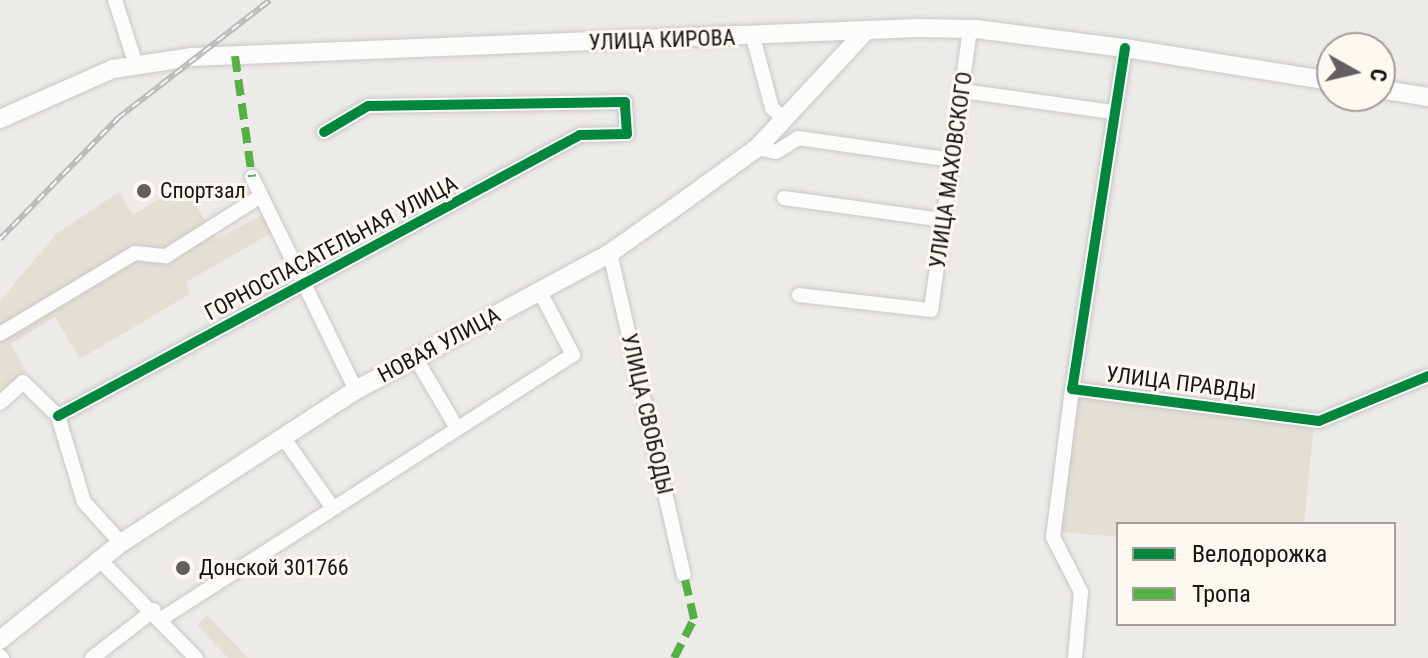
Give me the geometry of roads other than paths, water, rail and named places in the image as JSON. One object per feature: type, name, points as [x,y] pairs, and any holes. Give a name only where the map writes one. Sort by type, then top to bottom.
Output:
[{"type":"main road","name":"УЛИЦА КИРОВА","points":[[0,119],[113,69],[191,57],[970,29],[1125,48],[1316,78]]},
{"type":"main road","name":"НОВАЯ УЛИЦА","points":[[0,640],[121,543],[356,390],[610,253],[757,148],[863,34]]},
{"type":"main road","points":[[1396,92],[1428,97]]},
{"type":"street","points":[[119,1],[136,65]]},
{"type":"street","name":"УЛИЦА МАХОВСКОГО","points":[[799,295],[931,310],[970,29]]},
{"type":"street","points":[[753,37],[772,108],[784,119]]},
{"type":"street","name":"УЛИЦА ПРАВДЫ","points":[[1125,48],[1072,389],[1319,421],[1428,376]]},
{"type":"street","points":[[963,91],[1113,112]]},
{"type":"street","name":"ГОРНОСПАСАТЕЛЬНАЯ УЛИЦА","points":[[58,416],[580,135],[627,134],[625,102],[368,106],[324,132]]},
{"type":"street","points":[[757,148],[776,152],[798,138],[952,160]]},
{"type":"street","points":[[252,177],[356,390]]},
{"type":"street","points":[[0,334],[135,253],[166,256],[261,196]]},
{"type":"street","points":[[784,198],[943,220]]},
{"type":"street","name":"УЛИЦА СВОБОДЫ","points":[[610,253],[684,575]]},
{"type":"street","points":[[92,658],[157,614],[573,355],[539,290]]},
{"type":"street","points":[[415,357],[457,428]]},
{"type":"street","points":[[0,403],[23,382],[58,416],[84,502],[121,543]]},
{"type":"street","points":[[1072,389],[1053,537],[1081,592],[1075,658]]},
{"type":"street","points":[[283,437],[332,507]]},
{"type":"street","points":[[100,560],[157,614],[196,658]]},
{"type":"railway","points":[[0,239],[118,118],[270,0]]},
{"type":"place","name":"Спортзал","points":[[144,191]]},
{"type":"place","name":"Донской 301766","points":[[183,568]]}]
